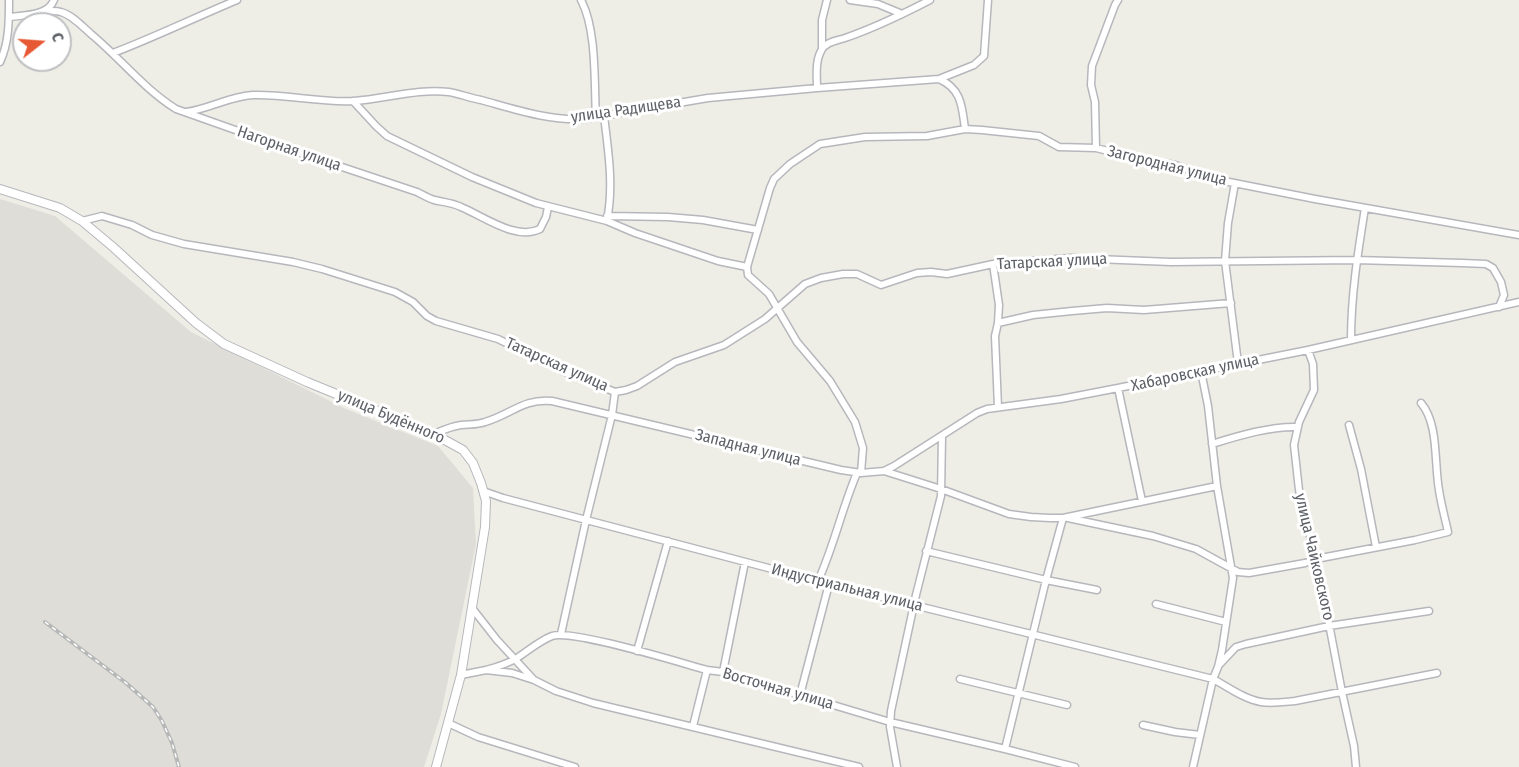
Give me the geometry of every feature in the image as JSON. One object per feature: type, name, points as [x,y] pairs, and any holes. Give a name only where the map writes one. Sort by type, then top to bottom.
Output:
[{"type":"street","points":[[0,62],[4,53],[9,0]]},
{"type":"street","points":[[42,12],[52,7],[54,0]]},
{"type":"street","points":[[113,53],[237,0]]},
{"type":"street","points":[[581,0],[589,24],[596,117]]},
{"type":"street","points":[[817,88],[817,66],[822,49],[822,20],[827,0]]},
{"type":"street","points":[[850,0],[878,4],[902,14]]},
{"type":"street","points":[[822,49],[827,44],[863,32],[930,0]]},
{"type":"street","name":"улица Радищева","points":[[186,112],[252,95],[354,101],[421,92],[448,92],[552,118],[572,120],[708,98],[939,79],[974,65],[984,56],[988,0]]},
{"type":"street","points":[[1096,148],[1095,102],[1091,85],[1092,66],[1118,0]]},
{"type":"street","name":"Нагорная улица","points":[[42,12],[63,12]]},
{"type":"street","name":"Нагорная улица","points":[[72,17],[164,101],[176,109],[417,192],[431,199],[461,207],[489,221],[518,231],[528,233],[540,229],[548,207]]},
{"type":"street","points":[[939,79],[954,89],[962,105],[965,129]]},
{"type":"street","points":[[354,101],[387,136],[504,191],[548,207],[607,219],[668,217],[703,220],[758,230]]},
{"type":"street","points":[[604,116],[610,189],[607,219]]},
{"type":"street","name":"Загородная улица","points":[[747,267],[774,179],[790,164],[820,144],[865,137],[927,136],[965,129],[1039,136],[1059,147],[1096,148],[1175,165],[1224,181],[1519,235]]},
{"type":"street","points":[[1235,183],[1228,223],[1225,261],[1238,363]]},
{"type":"street","points":[[0,189],[60,208],[82,221]]},
{"type":"street","points":[[1352,340],[1351,318],[1356,260],[1365,208]]},
{"type":"street","name":"Татарская улица","points":[[82,221],[102,216],[132,225],[152,235],[184,244],[293,262],[395,292],[413,302],[427,316],[436,321],[498,339],[563,371],[615,392],[637,386],[675,362],[724,345],[765,319],[805,284],[843,273],[857,274],[881,285],[917,273],[946,274],[993,264],[1071,258],[1171,262],[1356,260],[1486,264],[1493,268],[1501,282],[1504,295],[1499,307]]},
{"type":"street","points":[[607,219],[635,233],[718,261],[747,267],[748,275],[769,294],[797,342],[830,381],[855,422],[863,448],[859,473],[851,486],[818,581]]},
{"type":"street","name":"улица Будённого","points":[[82,221],[196,323],[224,344],[307,382],[434,434],[463,450],[473,463],[486,501],[485,527],[461,675],[436,767]]},
{"type":"street","points":[[993,264],[999,305],[995,336],[998,407]]},
{"type":"street","name":"Хабаровская улица","points":[[884,471],[987,409],[1060,399],[1308,350],[1519,302]]},
{"type":"street","points":[[998,323],[1033,315],[1072,311],[1107,308],[1144,310],[1231,303]]},
{"type":"street","name":"улица Чайковского","points":[[1308,350],[1313,364],[1314,390],[1298,427],[1294,445],[1299,490],[1354,746],[1356,767]]},
{"type":"street","points":[[1193,767],[1222,650],[1236,571],[1216,486],[1208,406],[1201,371]]},
{"type":"street","points":[[1118,388],[1142,501]]},
{"type":"street","points":[[461,675],[501,666],[540,642],[561,634],[612,415],[615,392]]},
{"type":"street","name":"Западная улица","points":[[434,434],[461,425],[487,422],[531,401],[540,399],[552,401],[814,464],[859,473],[884,471],[1009,513],[1031,517],[1063,518],[1153,536],[1196,549],[1236,571]]},
{"type":"street","points":[[1236,571],[1249,573],[1305,563],[1448,532],[1439,491],[1433,430],[1427,410],[1421,403]]},
{"type":"street","points":[[1349,425],[1361,470],[1376,547]]},
{"type":"street","points":[[1212,444],[1233,437],[1287,426],[1298,427]]},
{"type":"street","points":[[897,767],[892,746],[891,711],[926,551],[940,502],[942,436]]},
{"type":"street","name":"Западная улица","points":[[1063,518],[1216,486]]},
{"type":"street","name":"Индустриальная улица","points":[[483,491],[829,584],[1213,679],[1261,702],[1279,703],[1437,673]]},
{"type":"street","points":[[1005,748],[1063,518]]},
{"type":"street","points":[[637,651],[668,541]]},
{"type":"street","points":[[926,551],[1097,590]]},
{"type":"street","points":[[723,672],[745,562]]},
{"type":"street","points":[[800,695],[829,584]]},
{"type":"street","points":[[1156,604],[1226,622]]},
{"type":"street","points":[[472,608],[497,640],[534,680]]},
{"type":"street","points":[[1218,667],[1236,647],[1246,644],[1329,626],[1429,611]]},
{"type":"street","name":"Восточная улица","points":[[561,634],[723,672],[890,722],[1005,748],[1075,767]]},
{"type":"street","points":[[486,670],[512,672],[556,691],[593,703],[859,767]]},
{"type":"street","points":[[693,726],[707,670]]},
{"type":"street","points":[[960,679],[1067,705]]},
{"type":"street","points":[[448,723],[478,736],[575,767]]},
{"type":"street","points":[[1143,725],[1200,735]]},
{"type":"shaded area","points":[[0,199],[55,216],[191,332],[346,409],[438,446],[473,488],[476,544],[441,714],[424,767],[0,767]]},
{"type":"railway","points":[[45,622],[126,683],[153,707],[172,743],[179,767]]}]
